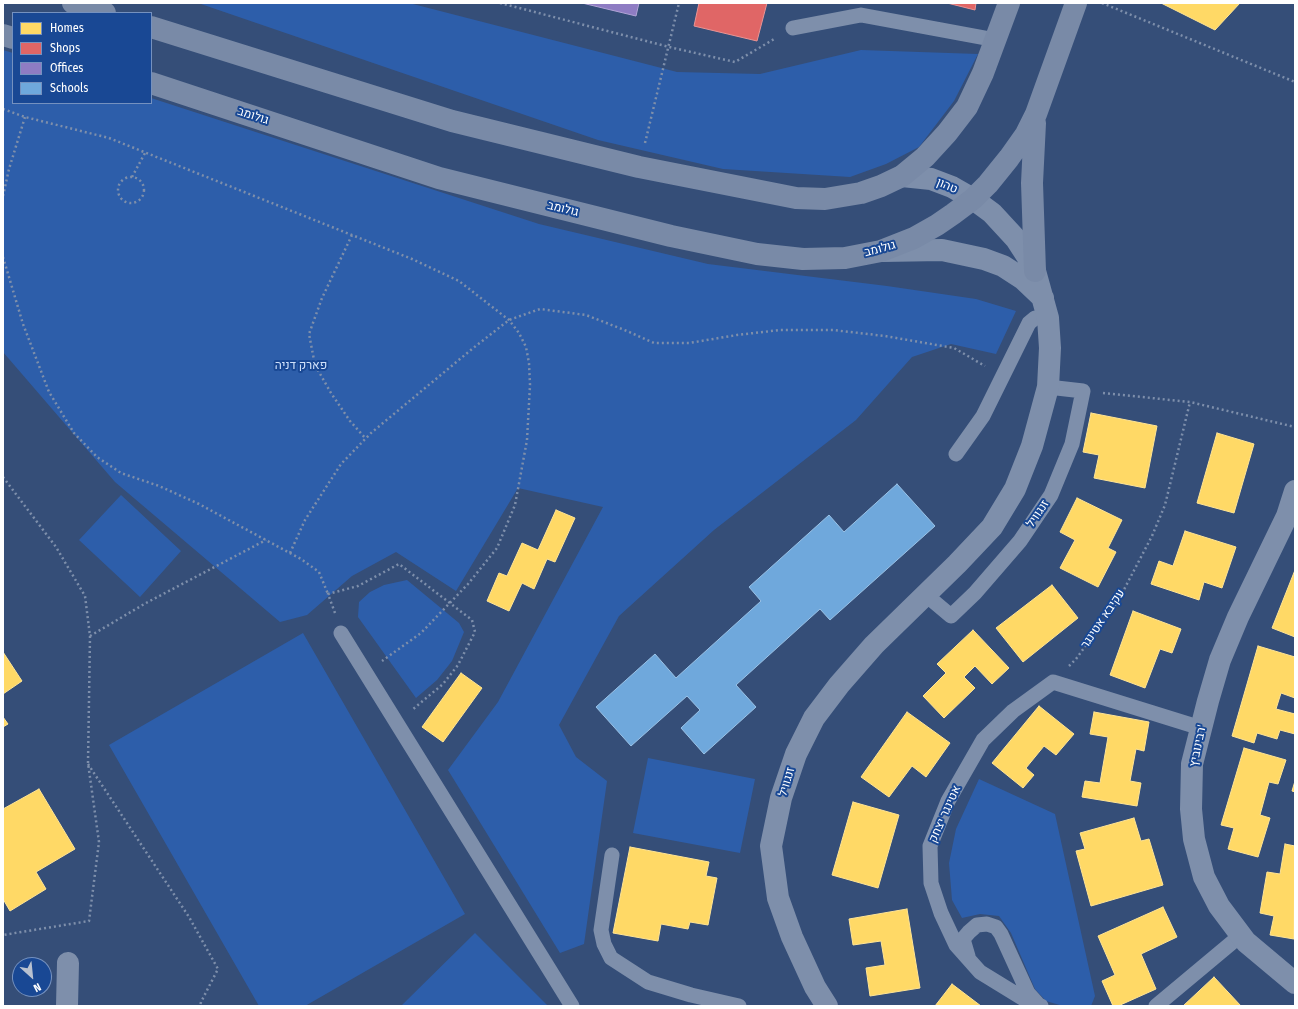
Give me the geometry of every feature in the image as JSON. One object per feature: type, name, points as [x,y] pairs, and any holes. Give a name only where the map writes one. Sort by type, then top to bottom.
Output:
[{"type":"main road","points":[[73,3],[102,12]]},
{"type":"main road","points":[[152,27],[452,121],[639,167],[796,198],[825,199],[860,193],[881,186],[902,176],[926,157],[967,107],[983,73],[1009,3]]},
{"type":"main road","points":[[973,199],[1010,158],[1026,134],[1036,114],[1076,3]]},
{"type":"main road","name":"גולומב","points":[[152,83],[439,178],[671,236],[757,254],[803,259],[845,258],[881,251],[914,238],[937,225],[973,199]]},
{"type":"main road","points":[[1035,271],[1032,183],[1036,114]]},
{"type":"street","name":"טהון","points":[[902,176],[931,179],[952,186],[973,199]]},
{"type":"street","name":"זנגוויל","points":[[827,1006],[815,987],[792,937],[778,898],[771,846],[781,798],[796,754],[814,718],[839,685],[874,645],[926,595],[992,527],[1015,489],[1032,446],[1048,388],[1050,348],[1046,308],[1035,271],[1016,239],[992,213],[973,199]]},
{"type":"street","points":[[881,251],[942,250],[984,259],[1003,266],[1023,279],[1046,308]]},
{"type":"street","name":"רבינוביץ'","points":[[1295,491],[1287,516],[1238,617],[1220,660],[1192,764],[1191,808],[1194,839],[1204,877],[1219,906],[1246,942],[1295,983]]},
{"type":"street","points":[[67,1006],[68,962]]},
{"type":"lane","points":[[793,28],[861,15],[996,40]]},
{"type":"lane","points":[[956,454],[982,416],[1003,377],[1025,329],[1034,318],[1046,308]]},
{"type":"lane","points":[[1048,388],[1083,391]]},
{"type":"lane","name":"זנגוויל","points":[[926,595],[951,616],[976,593],[1020,541],[1051,495],[1072,444],[1083,391]]},
{"type":"lane","points":[[341,633],[572,1006]]},
{"type":"lane","points":[[1053,682],[1201,728]]},
{"type":"lane","name":"אטינגר יצחק","points":[[1040,1006],[1024,999],[980,972],[956,945],[941,913],[931,883],[930,846],[948,801],[983,740],[1013,711],[1053,682]]},
{"type":"lane","points":[[612,855],[601,930],[604,944],[611,958],[648,982],[691,995],[739,1006]]},
{"type":"lane","points":[[970,960],[963,939],[977,925],[987,924],[996,927],[1001,934],[1028,993],[1040,1006]]},
{"type":"lane","points":[[1156,1006],[1241,935]]},
{"type":"path","points":[[500,3],[669,47],[735,62],[793,28]]},
{"type":"path","points":[[639,167],[679,3]]},
{"type":"path","points":[[1102,3],[1295,82]]},
{"type":"path","points":[[3,109],[25,117],[109,138],[412,259],[460,281],[509,320],[519,333],[526,347],[529,362],[530,385],[526,440],[515,505],[497,548],[468,584],[421,633],[366,674]]},
{"type":"path","points":[[3,196],[8,169],[25,117]]},
{"type":"path","points":[[132,177],[143,183],[144,192],[142,199],[131,204],[123,200],[118,192],[119,186],[122,180],[132,177],[145,153]]},
{"type":"path","points":[[352,235],[322,298],[309,334],[315,365],[350,422],[366,439]]},
{"type":"path","points":[[3,257],[23,324],[49,392],[74,433],[97,457],[121,473],[159,486],[199,504],[301,559],[319,572],[341,633]]},
{"type":"path","points":[[290,553],[305,520],[341,464],[366,439],[472,349],[509,320],[540,309],[586,315],[654,343],[689,343],[780,330],[833,330],[885,336],[954,348],[1003,377]]},
{"type":"path","points":[[1083,391],[1190,402],[1295,427]]},
{"type":"path","name":"עקיבא אטינגר","points":[[1053,682],[1076,659],[1117,603],[1152,536],[1164,506],[1190,402]]},
{"type":"path","points":[[3,477],[56,547],[85,596],[90,636],[88,763],[99,842],[89,921],[3,935]]},
{"type":"path","points":[[90,636],[146,603],[266,540]]},
{"type":"path","points":[[328,594],[358,586],[399,564],[472,620],[475,632],[458,666],[443,684],[396,723]]},
{"type":"path","points":[[88,763],[189,917],[218,968],[200,1006]]},
{"type":"green space","points":[[198,3],[409,3],[677,72],[760,74],[861,50],[978,54],[954,101],[919,147],[886,164],[850,177],[723,169],[598,140]]},
{"type":"green space","name":"פארק דניה","points":[[3,50],[12,53],[12,104],[152,104],[152,98],[539,224],[708,264],[887,286],[976,299],[1016,311],[996,354],[951,344],[912,357],[856,420],[714,530],[619,616],[559,725],[576,757],[607,781],[584,944],[560,953],[448,770],[498,702],[603,507],[518,488],[456,591],[396,552],[352,576],[307,615],[280,622],[115,482],[3,352]]},
{"type":"green space","points":[[121,495],[181,551],[140,597],[79,540]]},
{"type":"green space","points":[[407,580],[459,623],[464,632],[452,661],[437,680],[416,698],[358,617],[359,602],[370,592],[384,585]]},
{"type":"green space","points":[[303,633],[465,914],[305,1006],[259,1006],[109,745]]},
{"type":"green space","points":[[648,758],[755,779],[740,853],[633,833]]},
{"type":"green space","points":[[979,779],[1055,814],[1095,996],[1091,1006],[1063,1006],[1046,1001],[1035,989],[1011,933],[999,916],[980,914],[962,918],[952,900],[949,863],[956,829]]},
{"type":"green space","points":[[475,933],[548,1006],[401,1006]]},
{"type":"building: Homes","points":[[1161,3],[1240,3],[1215,30]]},
{"type":"building: Homes","points":[[1091,413],[1157,426],[1145,488],[1094,478],[1099,455],[1083,452]]},
{"type":"building: Homes","points":[[1217,433],[1254,444],[1234,513],[1197,503]]},
{"type":"building: Homes","points":[[1077,498],[1122,520],[1108,548],[1116,552],[1098,587],[1060,568],[1075,540],[1060,532]]},
{"type":"building: Homes","points":[[556,510],[575,518],[555,562],[547,559],[534,589],[522,583],[509,611],[487,601],[499,573],[507,576],[522,543],[538,550]]},
{"type":"building: Homes","points":[[1185,531],[1236,547],[1222,588],[1204,582],[1199,600],[1151,584],[1159,561],[1173,566]]},
{"type":"building: Homes","points":[[1295,570],[1295,637],[1272,628]]},
{"type":"building: Homes","points":[[1052,585],[1078,618],[1023,662],[996,628]]},
{"type":"building: Homes","points":[[1133,611],[1181,629],[1172,653],[1160,649],[1145,688],[1110,675]]},
{"type":"building: Homes","points":[[973,630],[1009,668],[992,684],[975,666],[964,677],[975,688],[944,718],[923,696],[946,673],[937,664]]},
{"type":"building: Homes","points":[[1258,646],[1295,657],[1295,698],[1281,693],[1276,709],[1295,714],[1295,734],[1280,730],[1277,739],[1257,733],[1254,743],[1232,736]]},
{"type":"building: Homes","points":[[3,652],[22,681],[3,694]]},
{"type":"building: Homes","points":[[461,673],[482,688],[443,742],[422,727]]},
{"type":"building: Homes","points":[[1039,706],[1074,734],[1056,755],[1044,746],[1026,768],[1034,775],[1023,788],[992,763]]},
{"type":"building: Homes","points":[[907,712],[950,743],[926,777],[912,766],[889,797],[861,777]]},
{"type":"building: Homes","points":[[1094,712],[1149,722],[1144,751],[1136,749],[1130,781],[1141,783],[1137,806],[1082,797],[1085,781],[1100,783],[1108,737],[1090,734]]},
{"type":"building: Homes","points":[[3,717],[8,724],[3,727]]},
{"type":"building: Homes","points":[[1244,748],[1286,760],[1278,784],[1269,782],[1260,815],[1270,818],[1258,857],[1228,849],[1234,828],[1221,825]]},
{"type":"building: Homes","points":[[1295,781],[1295,792],[1292,791]]},
{"type":"building: Homes","points":[[39,789],[75,849],[36,872],[46,889],[10,911],[3,899],[3,809]]},
{"type":"building: Homes","points":[[853,802],[899,815],[878,888],[832,875]]},
{"type":"building: Homes","points":[[1134,818],[1141,841],[1149,839],[1163,885],[1091,906],[1076,851],[1085,849],[1080,833]]},
{"type":"building: Homes","points":[[1285,844],[1295,846],[1294,939],[1270,935],[1274,916],[1260,913],[1267,872],[1280,874]]},
{"type":"building: Homes","points":[[630,847],[709,862],[706,876],[717,878],[708,925],[690,922],[688,929],[661,924],[658,941],[613,933]]},
{"type":"building: Homes","points":[[1163,907],[1177,937],[1141,954],[1156,989],[1118,1006],[1113,1006],[1102,981],[1115,975],[1098,936]]},
{"type":"building: Homes","points":[[907,909],[920,988],[870,996],[866,968],[885,965],[881,941],[853,945],[849,919]]},
{"type":"building: Homes","points":[[1214,977],[1241,1006],[1183,1006]]},
{"type":"building: Homes","points":[[952,984],[981,1006],[935,1006]]},
{"type":"building: Shops","points":[[699,3],[767,3],[757,41],[694,26]]},
{"type":"building: Shops","points":[[947,3],[976,3],[975,10]]},
{"type":"building: Offices","points":[[582,3],[639,3],[636,16]]},
{"type":"building: Schools","points":[[897,484],[935,526],[830,620],[820,609],[736,685],[756,707],[704,754],[681,728],[700,710],[687,696],[631,746],[596,707],[655,654],[676,678],[761,601],[749,587],[829,515],[844,532]]}]
